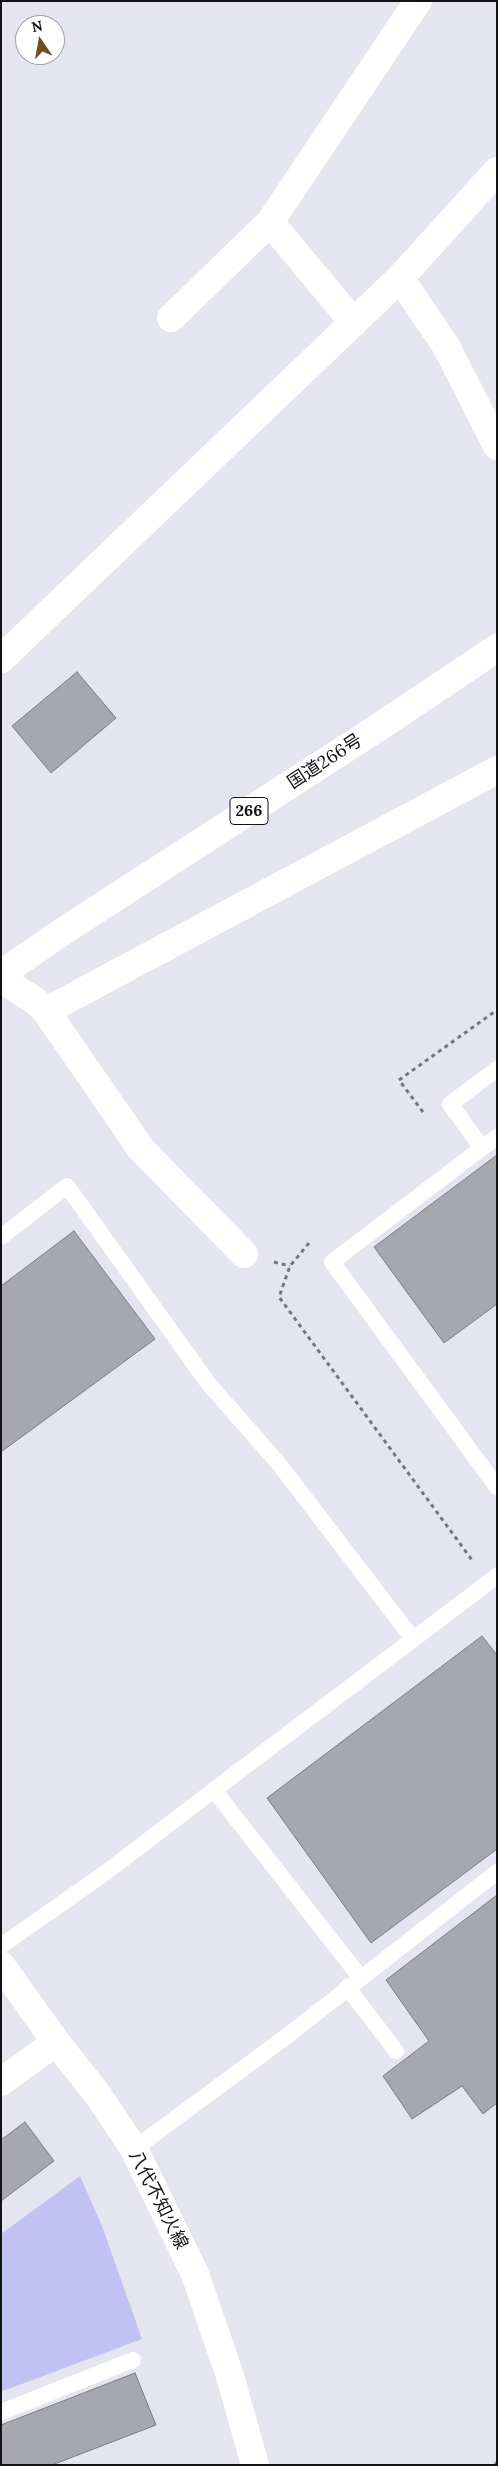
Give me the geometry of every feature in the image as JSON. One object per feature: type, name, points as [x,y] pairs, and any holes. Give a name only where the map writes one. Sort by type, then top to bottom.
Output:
[{"type":"main road","points":[[171,318],[270,222],[418,1]]},
{"type":"main road","points":[[1,659],[400,278],[497,171]]},
{"type":"main road","points":[[270,222],[354,323]]},
{"type":"main road","points":[[400,278],[446,346],[497,446]]},
{"type":"main road","name":"国道266号","points":[[1,974],[65,930],[379,727],[497,648]]},
{"type":"main road","points":[[46,1011],[497,770]]},
{"type":"main road","points":[[1,979],[34,1000],[46,1011],[142,1149],[244,1254]]},
{"type":"main road","name":"八代不知火線","points":[[1,1965],[56,2042],[98,2096],[134,2149],[195,2274],[230,2376],[255,2465]]},
{"type":"main road","points":[[1,2082],[56,2042]]},
{"type":"lane","points":[[482,1148],[450,1104],[497,1069]]},
{"type":"lane","points":[[497,1137],[332,1262],[497,1487]]},
{"type":"lane","points":[[1,1236],[67,1186],[208,1383],[279,1464],[413,1639]]},
{"type":"lane","points":[[1,1946],[105,1873],[493,1579]]},
{"type":"lane","points":[[214,1790],[354,1982],[396,2051]]},
{"type":"lane","points":[[134,2149],[287,2036],[497,1872]]},
{"type":"lane","points":[[1,2412],[133,2360]]},
{"type":"path","points":[[428,1119],[399,1080],[497,1010]]},
{"type":"path","points":[[317,1237],[309,1243],[290,1266],[279,1297],[493,1579]]},
{"type":"shaded area","points":[[80,2176],[102,2226],[142,2339],[3,2391],[1,2388],[1,2234]]},
{"type":"building","points":[[77,672],[116,718],[51,773],[12,726]]},
{"type":"building","points":[[497,1155],[497,1304],[444,1343],[374,1247]]},
{"type":"building","points":[[74,1231],[155,1339],[1,1452],[1,1286]]},
{"type":"building","points":[[482,1636],[497,1655],[497,1849],[371,1943],[267,1798]]},
{"type":"building","points":[[497,1895],[497,2103],[483,2114],[462,2086],[412,2119],[383,2076],[429,2041],[386,1980]]},
{"type":"building","points":[[25,2122],[54,2161],[1,2201],[1,2140]]},
{"type":"building","points":[[135,2373],[156,2425],[52,2465],[1,2465],[1,2425]]}]
